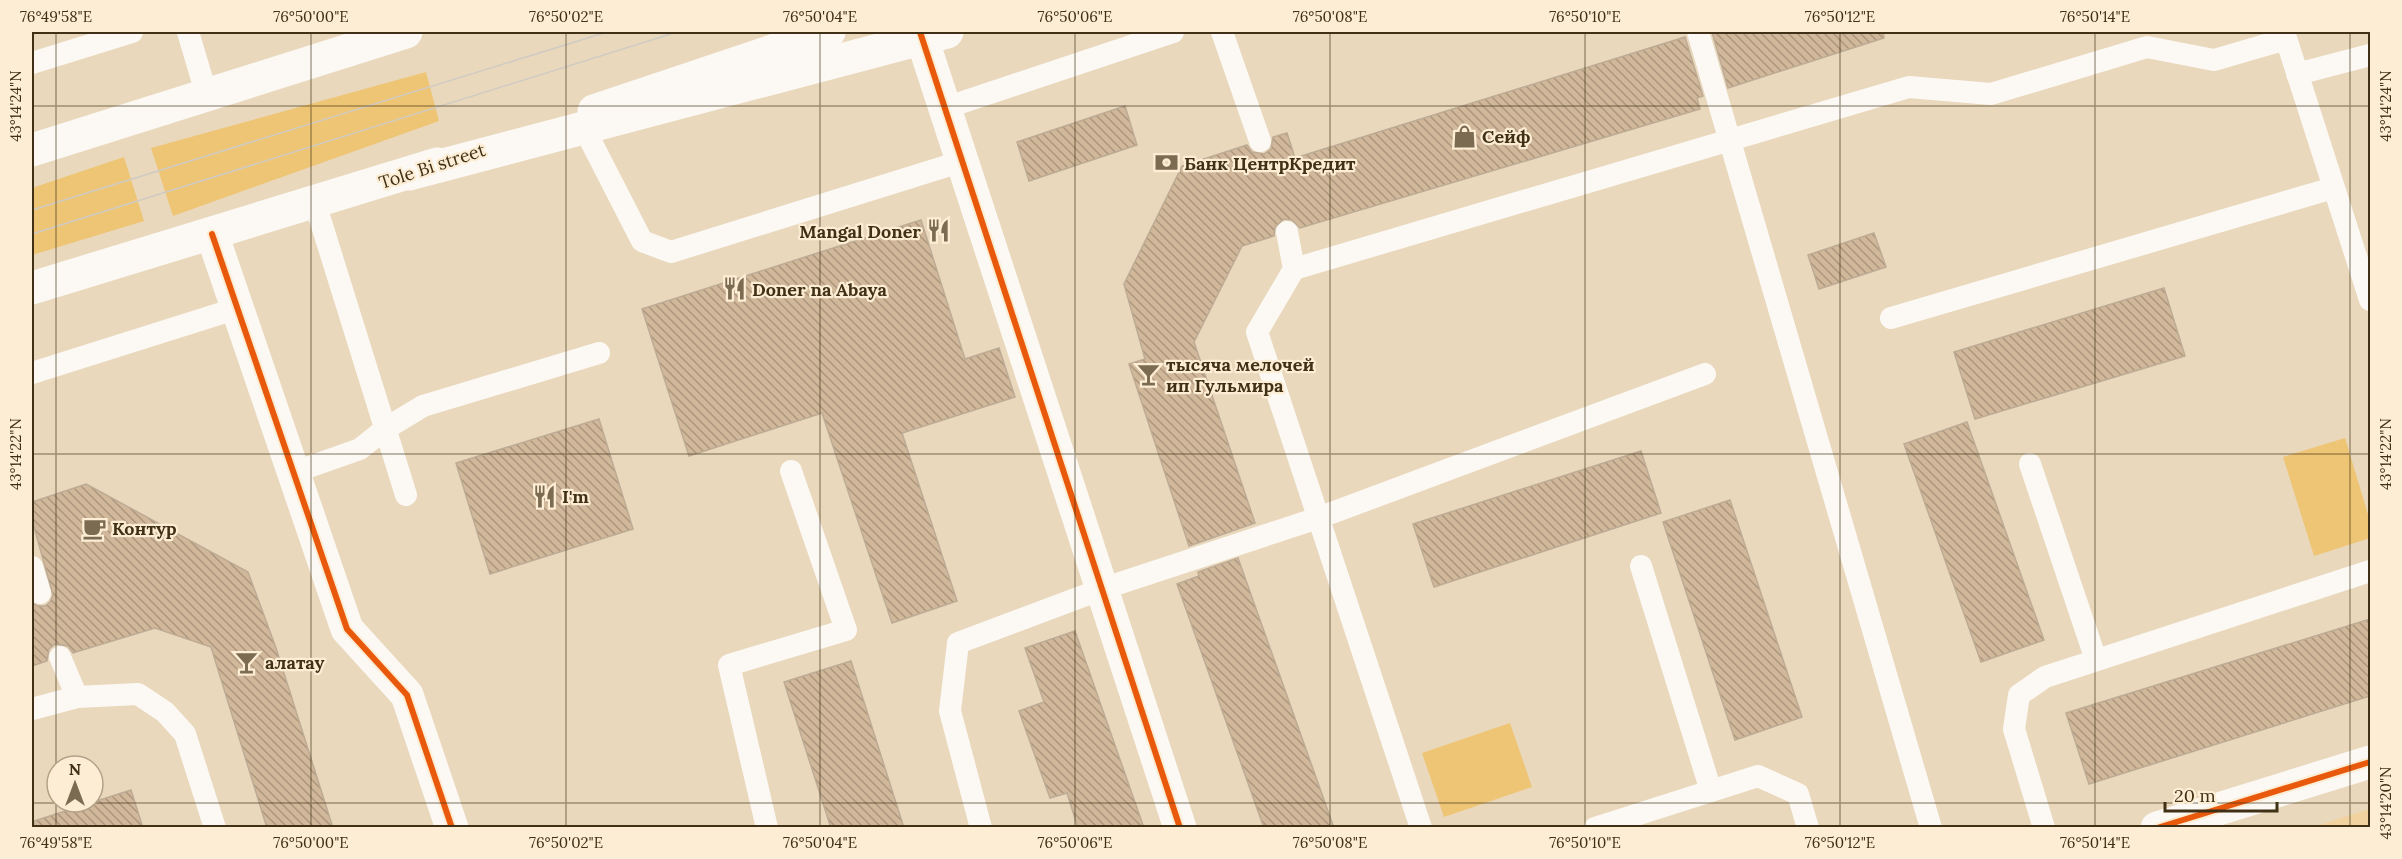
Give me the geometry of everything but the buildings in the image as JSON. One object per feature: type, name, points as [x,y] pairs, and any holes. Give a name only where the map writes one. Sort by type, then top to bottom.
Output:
[{"type":"main road","points":[[32,150],[406,32]]},
{"type":"main road","name":"Tole Bi street","points":[[32,288],[409,174],[829,32]]},
{"type":"main road","points":[[409,174],[930,34],[945,108],[1180,828]]},
{"type":"main road","points":[[212,234],[347,629],[407,695],[452,828]]},
{"type":"main road","points":[[2157,828],[2370,762]]},
{"type":"lane","points":[[32,63],[132,32]]},
{"type":"lane","points":[[188,32],[207,96]]},
{"type":"lane","points":[[945,108],[1173,32]]},
{"type":"lane","points":[[1222,32],[1260,141]]},
{"type":"lane","points":[[1698,32],[1931,828]]},
{"type":"lane","points":[[1294,269],[1909,87],[1990,94],[2146,47],[2214,60],[2285,35],[2370,300]]},
{"type":"lane","points":[[2297,74],[2370,55]]},
{"type":"lane","points":[[584,128],[642,241],[671,252],[963,161]]},
{"type":"lane","points":[[1891,318],[2333,188]]},
{"type":"lane","points":[[315,203],[406,495]]},
{"type":"lane","points":[[1287,232],[1294,269],[1257,332],[1421,828]]},
{"type":"lane","points":[[32,373],[238,308]]},
{"type":"lane","points":[[292,473],[360,449],[385,429],[423,406],[599,353]]},
{"type":"lane","points":[[981,828],[950,711],[958,643],[1102,589],[1318,518],[1705,374]]},
{"type":"lane","points":[[2030,464],[2096,660]]},
{"type":"lane","points":[[767,828],[729,665],[846,630],[791,471]]},
{"type":"lane","points":[[1641,566],[1711,791]]},
{"type":"lane","points":[[32,567],[40,593]]},
{"type":"lane","points":[[2044,828],[2014,729],[2019,695],[2045,677],[2370,571]]},
{"type":"lane","points":[[60,657],[78,697]]},
{"type":"lane","points":[[32,709],[78,697],[138,694],[165,712],[185,734],[214,828]]},
{"type":"lane","points":[[1595,828],[1758,776],[1798,794],[1809,828]]},
{"type":"shaded area","points":[[426,72],[439,121],[173,216],[151,148]]},
{"type":"shaded area","points":[[124,157],[144,221],[32,255],[32,188]]},
{"type":"shaded area","points":[[2345,438],[2370,521],[2370,538],[2314,556],[2283,457]]},
{"type":"shaded area","points":[[1510,723],[1532,787],[1444,817],[1422,753]]},
{"type":"shaded area","points":[[2370,809],[2370,827],[2313,827]]},
{"type":"tram line","points":[[32,210],[607,32]]},
{"type":"tram line","points":[[32,234],[677,32]]},
{"type":"cycle path","points":[[920,32],[1180,828]]},
{"type":"cycle path","points":[[212,234],[347,629],[407,695],[452,828]]},
{"type":"cycle path","points":[[2157,828],[2370,762]]},
{"type":"place","name":"Сейф","points":[[1464,136]]},
{"type":"place","name":"Банк ЦентрКредит","points":[[1166,163]]},
{"type":"place","name":"Mangal Doner","points":[[939,231]]},
{"type":"place","name":"Doner na Abaya","points":[[734,289]]},
{"type":"place","name":"тысяча мелочей ип Гульмира","points":[[1148,374]]},
{"type":"place","name":"I'm","points":[[544,496]]},
{"type":"place","name":"Контур","points":[[94,528]]},
{"type":"place","name":"алатау","points":[[247,662]]}]
